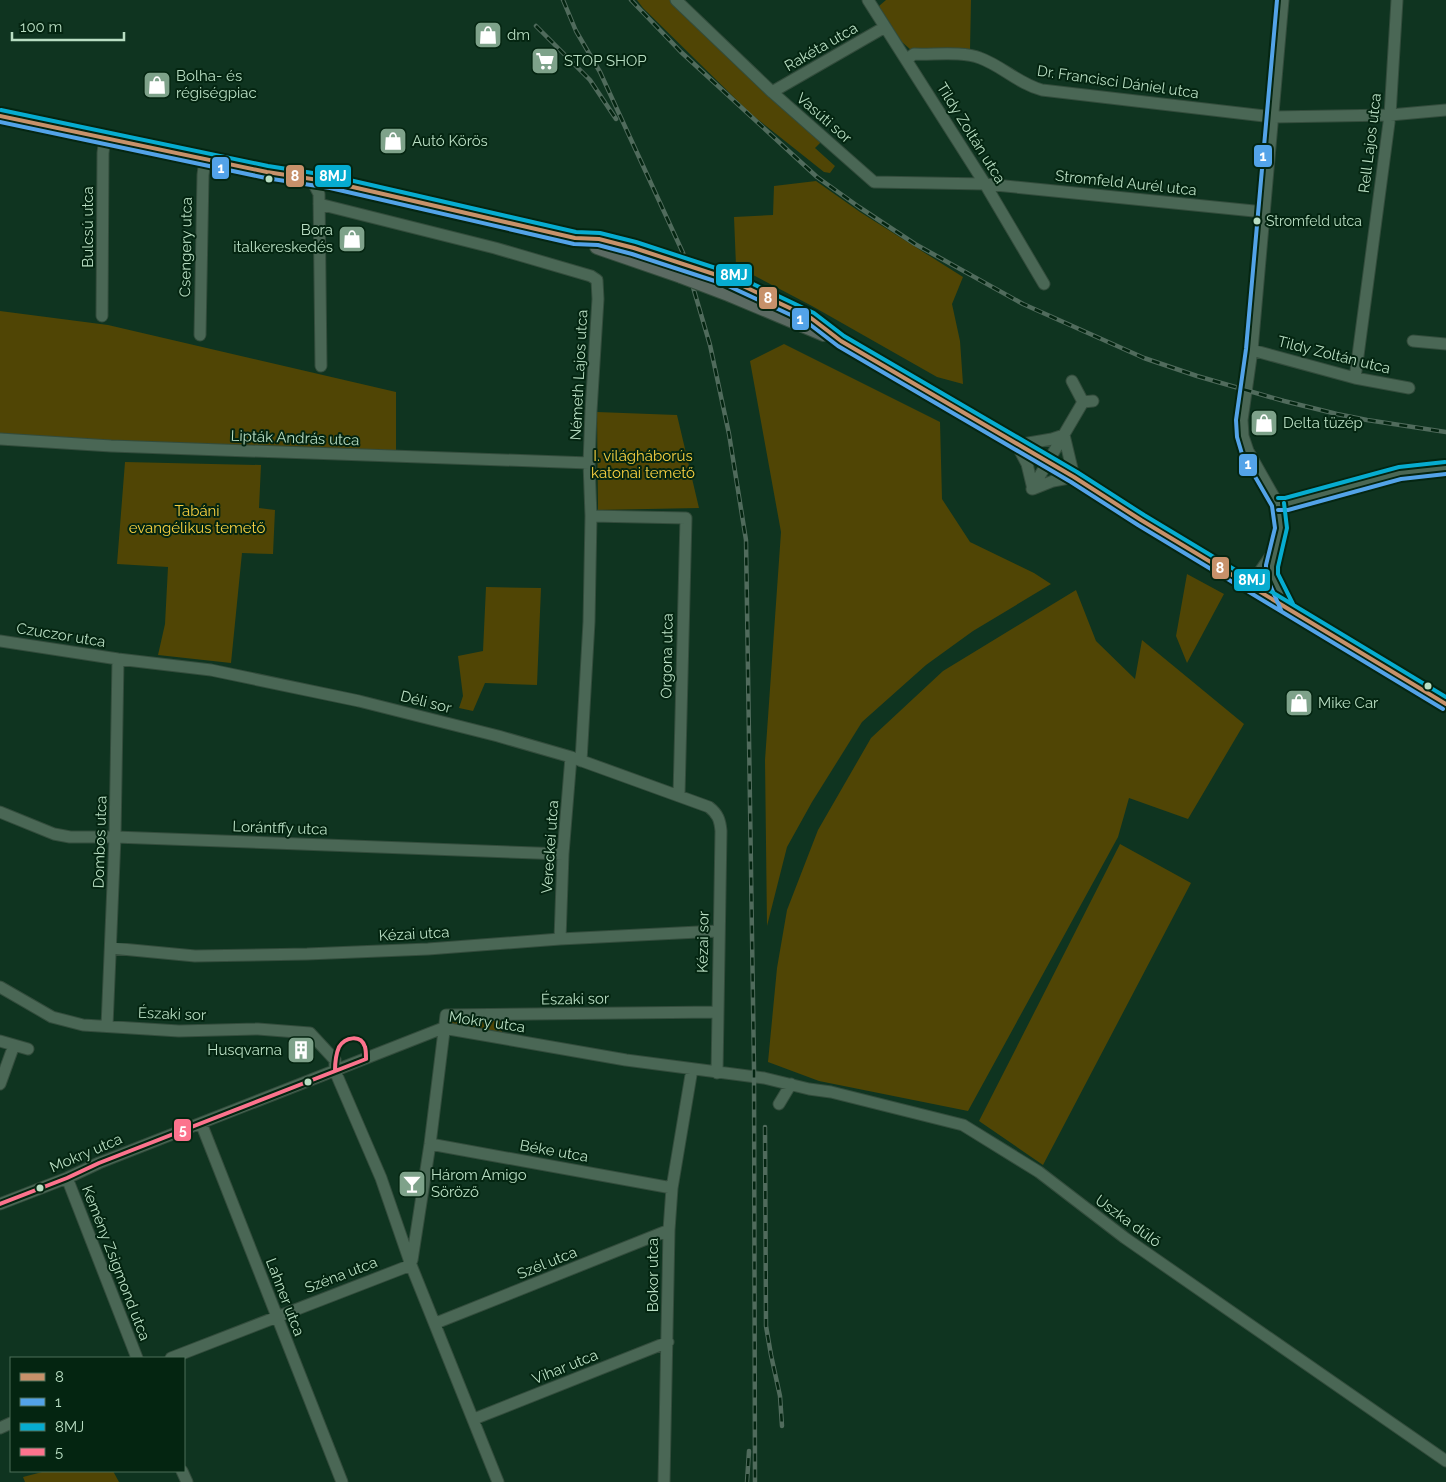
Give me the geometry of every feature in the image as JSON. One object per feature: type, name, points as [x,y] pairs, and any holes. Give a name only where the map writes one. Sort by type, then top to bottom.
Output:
[{"type":"main road","points":[[0,116],[401,197],[575,238],[731,295],[806,328],[841,341]]},
{"type":"main road","points":[[575,238],[600,239],[676,261],[726,278],[811,318],[841,341],[1074,477],[1141,520],[1446,704]]},
{"type":"street","name":"Vasúti sor","points":[[676,0],[772,92],[874,182],[985,184]]},
{"type":"street","name":"Tildy Zoltán utca","points":[[868,0],[985,184],[1044,284]]},
{"type":"street","points":[[1283,0],[1252,350],[1242,420],[1243,436],[1248,451],[1278,504],[1280,528],[1274,551],[1272,576],[1286,607]]},
{"type":"street","name":"Rell Lajos utca","points":[[1355,378],[1390,115],[1397,0]]},
{"type":"street","name":"Rakéta utca","points":[[772,92],[885,27]]},
{"type":"street","name":"Dr. Francisci Dániel utca","points":[[907,59],[914,54],[970,55],[986,60],[1030,87],[1042,90],[1273,117],[1390,115],[1446,110]]},
{"type":"street","name":"Bulcsú utca","points":[[102,316],[103,153],[105,137]]},
{"type":"street","name":"Csengery utca","points":[[200,335],[203,175],[206,159]]},
{"type":"street","points":[[310,178],[319,194],[321,366]]},
{"type":"street","name":"Stromfeld Aurél utca","points":[[985,184],[1264,212]]},
{"type":"street","name":"Németh Lajos utca","points":[[319,204],[495,248],[591,276],[597,280],[598,299],[589,463],[591,516],[589,622],[576,759]]},
{"type":"street","points":[[1413,341],[1446,344]]},
{"type":"street","name":"Tildy Zoltán utca","points":[[1252,350],[1355,378],[1409,388]]},
{"type":"street","points":[[1031,491],[1064,435],[1088,401],[1072,381]]},
{"type":"street","points":[[1031,491],[1027,464],[1017,445],[1064,435]]},
{"type":"street","points":[[1031,491],[1053,482],[1074,477],[1064,435]]},
{"type":"street","name":"Lipták András utca","points":[[0,439],[111,446],[589,463]]},
{"type":"street","points":[[1278,504],[1286,504],[1400,472],[1446,468]]},
{"type":"street","name":"Orgona utca","points":[[591,516],[686,518],[679,795]]},
{"type":"street","points":[[1250,586],[1274,551]]},
{"type":"street","name":"Czuczor utca","points":[[0,641],[118,659]]},
{"type":"street","name":"Déli sor","points":[[118,659],[211,670],[359,701],[498,736],[576,759],[679,795],[709,807],[717,813]]},
{"type":"street","name":"Dombos utca","points":[[107,1026],[115,837],[118,659]]},
{"type":"street","name":"Vereckei utca","points":[[560,939],[563,854],[576,759]]},
{"type":"street","name":"Lorántffy utca","points":[[0,812],[54,834],[70,837],[115,837],[563,854]]},
{"type":"street","name":"Kézai sor","points":[[717,813],[721,830],[717,1073]]},
{"type":"street","name":"Kézai utca","points":[[111,948],[195,956],[307,954],[428,949],[560,939],[718,931]]},
{"type":"street","name":"Északi sor","points":[[0,988],[52,1017],[83,1025],[179,1031],[258,1029],[310,1033],[335,1060],[335,1071],[381,1178],[411,1265],[436,1323],[498,1482]]},
{"type":"street","name":"Északi sor","points":[[443,1028],[446,1015],[717,1012]]},
{"type":"street","points":[[411,1265],[430,1144],[443,1028]]},
{"type":"street","name":"Mokry utca","points":[[0,1204],[67,1178],[99,1163],[443,1028],[626,1060],[760,1078]]},
{"type":"street","points":[[0,1040],[28,1049]]},
{"type":"street","points":[[0,1084],[14,1045]]},
{"type":"street","name":"Bokor utca","points":[[664,1482],[669,1230],[672,1188],[692,1069]]},
{"type":"street","name":"Uszka dűlő","points":[[760,1078],[831,1092],[963,1125],[1039,1172],[1125,1238],[1446,1461]]},
{"type":"street","points":[[779,1104],[791,1084]]},
{"type":"street","name":"Lahner utca","points":[[201,1123],[342,1482]]},
{"type":"street","name":"Béke utca","points":[[430,1144],[672,1188]]},
{"type":"street","name":"Kemény Zsigmond utca","points":[[67,1178],[137,1357]]},
{"type":"street","name":"Szél utca","points":[[436,1323],[669,1230]]},
{"type":"street","name":"Széna utca","points":[[174,1357],[411,1265]]},
{"type":"street","name":"Vihar utca","points":[[474,1419],[668,1342]]},
{"type":"green space","points":[[637,0],[671,0],[822,141],[815,148],[835,166],[830,173],[824,172],[751,114]]},
{"type":"green space","points":[[886,0],[971,0],[970,50],[911,50],[902,42],[879,6]]},
{"type":"green space","points":[[816,181],[860,212],[963,277],[952,304],[960,341],[963,384],[937,377],[812,306],[736,266],[734,217],[773,215],[774,186]]},
{"type":"green space","points":[[0,311],[108,325],[396,392],[396,451],[0,439]]},
{"type":"green space","points":[[784,344],[940,422],[942,499],[970,542],[1034,573],[1051,584],[973,631],[926,665],[862,722],[812,802],[787,847],[767,926],[765,760],[781,532],[750,361]]},
{"type":"green space","name":"I. világháborús katonai temető","points":[[597,412],[677,415],[699,508],[598,510]]},
{"type":"green space","name":"Tabáni evangélikus temető","points":[[125,462],[261,465],[259,508],[275,510],[273,554],[242,553],[231,663],[158,655],[165,624],[168,567],[117,564]]},
{"type":"green space","points":[[1187,574],[1224,594],[1187,663],[1176,636]]},
{"type":"green space","points":[[486,587],[541,588],[537,685],[485,683],[473,711],[459,708],[463,696],[458,656],[483,651]]},
{"type":"green space","points":[[1076,590],[1096,641],[1135,679],[1142,640],[1244,724],[1188,819],[1129,798],[1118,837],[968,1111],[819,1081],[768,1062],[777,968],[787,910],[818,830],[871,738],[943,671]]},
{"type":"green space","points":[[1120,844],[1191,883],[1043,1165],[979,1121]]},
{"type":"green space","points":[[503,1017],[502,1034],[447,1026],[447,1022],[453,1018]]},
{"type":"green space","points":[[42,1472],[114,1472],[119,1482],[25,1482],[23,1477]]},
{"type":"railway","points":[[563,0],[576,31],[600,72],[683,253],[710,345],[729,434],[746,540],[754,1067],[755,1482]]},
{"type":"railway","points":[[631,0],[681,52],[817,177],[915,244],[1023,304],[1144,358],[1197,376],[1337,414],[1446,432]]},
{"type":"railway","points":[[536,26],[590,80],[616,119]]},
{"type":"railway","points":[[765,1127],[766,1326],[780,1396],[782,1426]]},
{"type":"railway","points":[[747,1482],[749,1451]]},
{"type":"transit line","name":"1","points":[[1277,0],[1246,349],[1236,420],[1237,437],[1242,454],[1272,506],[1275,528],[1266,565],[1266,576],[1281,610]]},
{"type":"transit line","name":"8MJ","points":[[1,110],[268,166],[332,176],[576,232],[600,233],[636,242],[728,272],[814,313],[844,336],[1077,472],[1144,515],[1446,697]]},
{"type":"transit line","name":"8","points":[[0,116],[267,172],[331,182],[575,238],[599,239],[634,248],[726,278],[811,318],[841,341],[1074,477],[1141,520],[1446,704]]},
{"type":"transit line","name":"1","points":[[0,122],[266,178],[330,188],[574,244],[598,245],[724,284],[808,323],[838,346],[1071,482],[1138,525],[1443,709]]},
{"type":"transit line","name":"8MJ","points":[[1278,498],[1285,498],[1399,467],[1445,462]]},
{"type":"transit line","name":"1","points":[[1278,510],[1288,510],[1401,479],[1446,474]]},
{"type":"transit line","name":"8MJ","points":[[1284,503],[1287,528],[1278,574],[1293,604]]},
{"type":"transit line","name":"5","points":[[335,1071],[339,1047],[349,1039],[357,1039],[363,1043],[366,1059]]},
{"type":"transit line","name":"5","points":[[0,1204],[67,1178],[99,1163],[366,1059]]},
{"type":"place","name":"dm","points":[[488,35]]},
{"type":"place","name":"STOP SHOP","points":[[545,61]]},
{"type":"place","name":"Bolha- és régiségpiac","points":[[157,85]]},
{"type":"place","name":"Autó Körös","points":[[393,141]]},
{"type":"place","name":"Stromfeld utca","points":[[1257,221]]},
{"type":"place","name":"Bora italkereskedés","points":[[352,239]]},
{"type":"place","name":"Delta tüzép","points":[[1264,423]]},
{"type":"place","name":"Mike Car","points":[[1299,703]]},
{"type":"place","name":"Husqvarna","points":[[301,1050]]},
{"type":"place","name":"Három Amigo Söröző","points":[[412,1184]]}]
